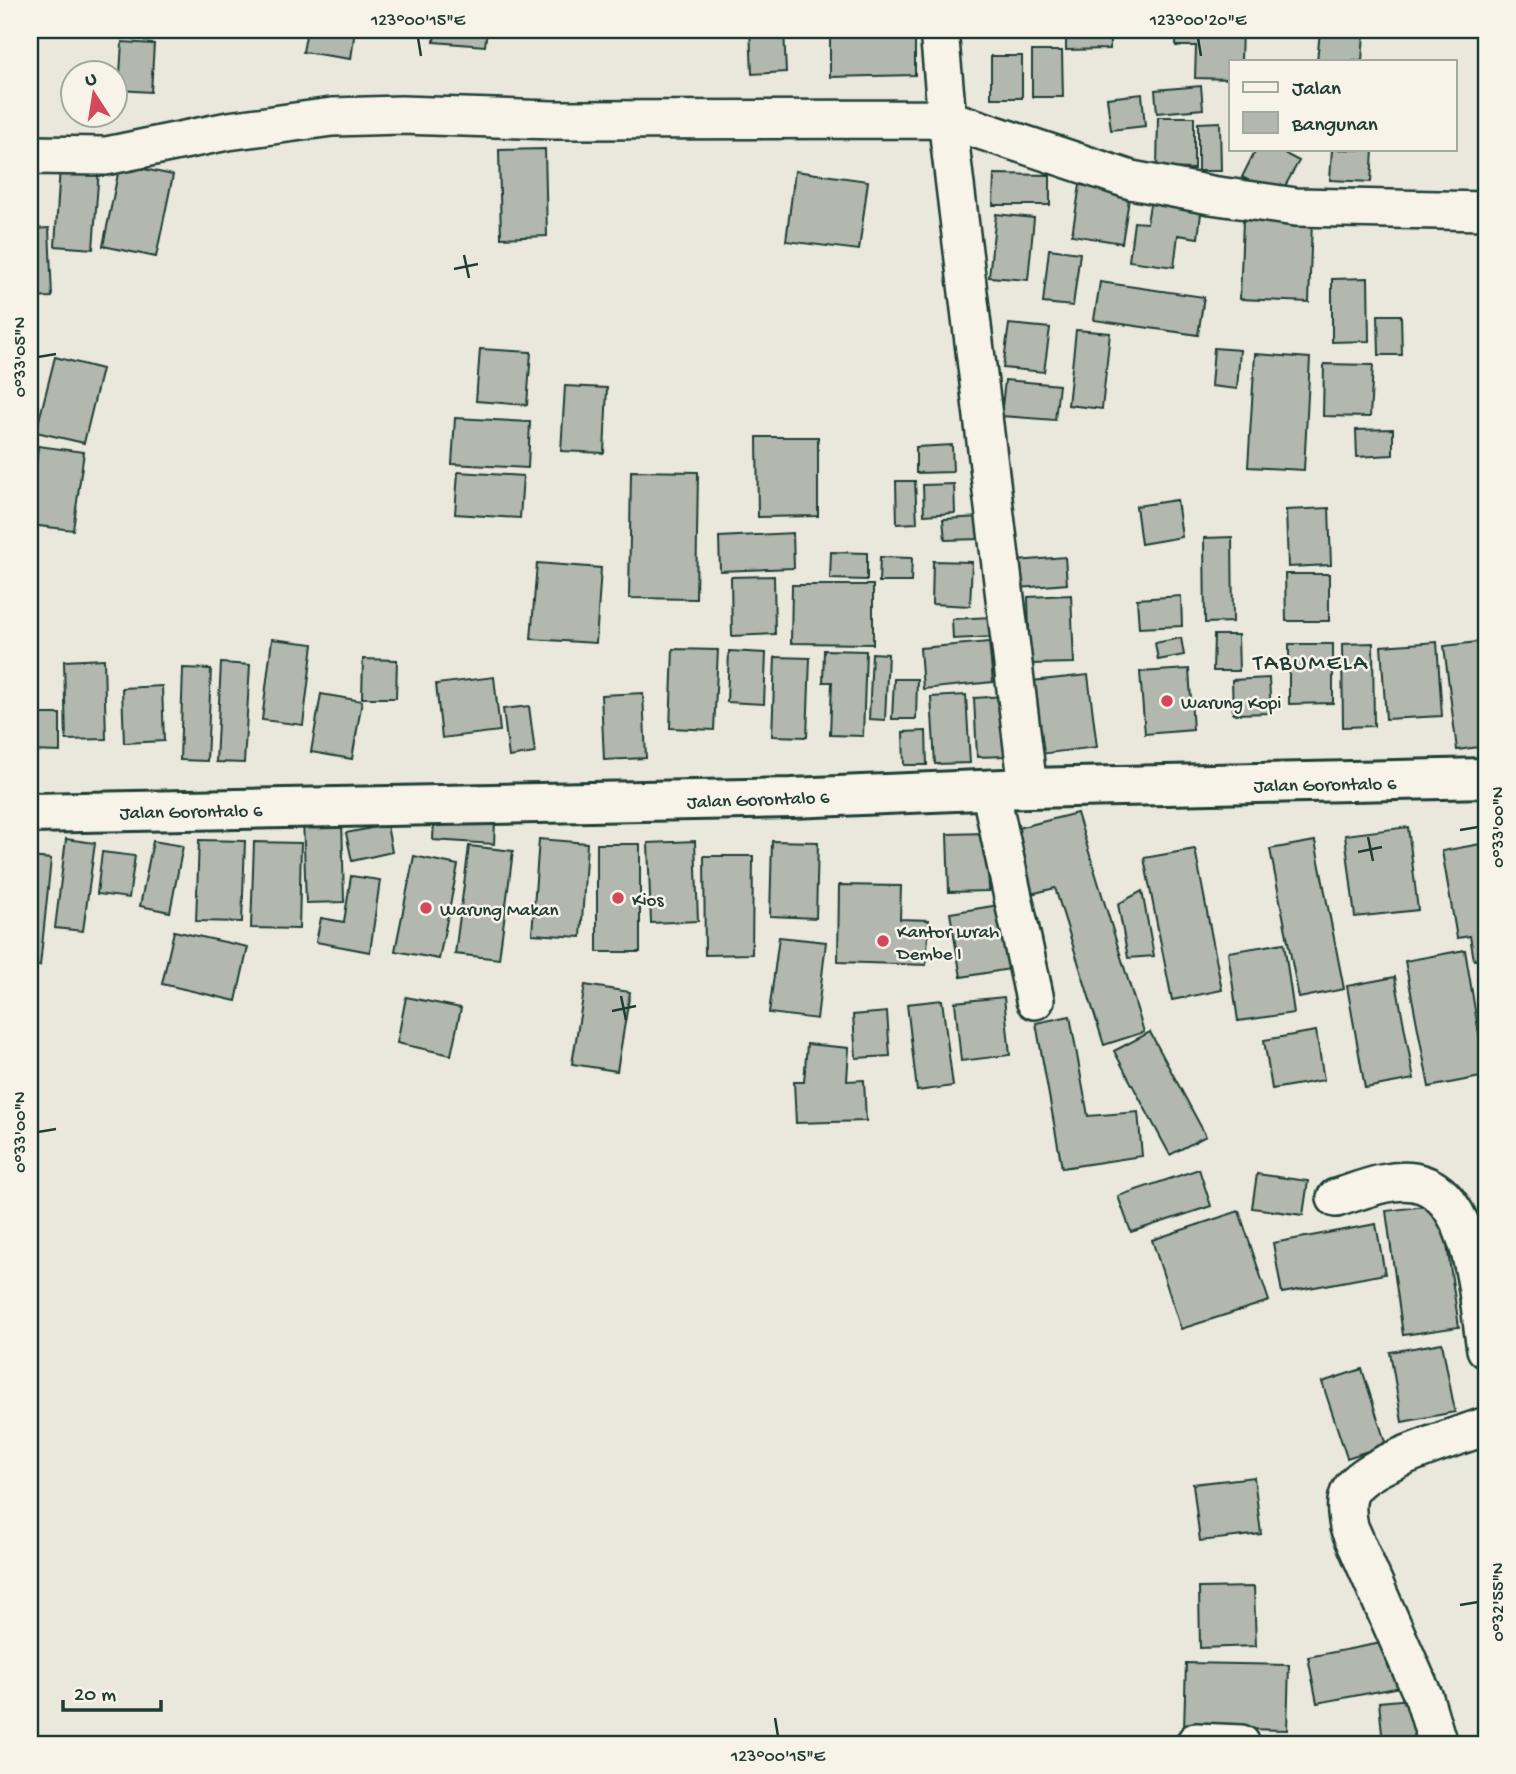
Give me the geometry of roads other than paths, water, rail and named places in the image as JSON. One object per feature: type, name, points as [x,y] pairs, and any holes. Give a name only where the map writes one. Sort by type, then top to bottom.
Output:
[{"type":"main road","name":"Jalan Gorontalo 6","points":[[30,813],[792,798],[990,789],[1486,778]]},
{"type":"street","points":[[939,30],[947,119],[1028,788]]},
{"type":"street","points":[[30,155],[106,156],[228,131],[332,117],[401,115],[553,120],[947,119],[1132,180],[1210,195],[1296,207],[1486,211]]},
{"type":"street","points":[[990,789],[1035,1000]]},
{"type":"street","points":[[1336,1198],[1391,1182],[1415,1182],[1437,1191],[1476,1232],[1486,1349]]},
{"type":"street","points":[[1438,1744],[1424,1698],[1349,1527],[1347,1498],[1351,1488],[1388,1463],[1486,1426]]},
{"type":"street","points":[[1196,1742],[1241,1744]]},
{"type":"place","name":"Warung Kopi","points":[[1167,701]]},
{"type":"place","name":"Kios","points":[[618,898]]},
{"type":"place","name":"Warung Makan","points":[[426,908]]},
{"type":"place","name":"Kantor Lurah Dembe I","points":[[883,941]]},
{"type":"district","name":"TABUMELA","points":[[1311,661]]}]
